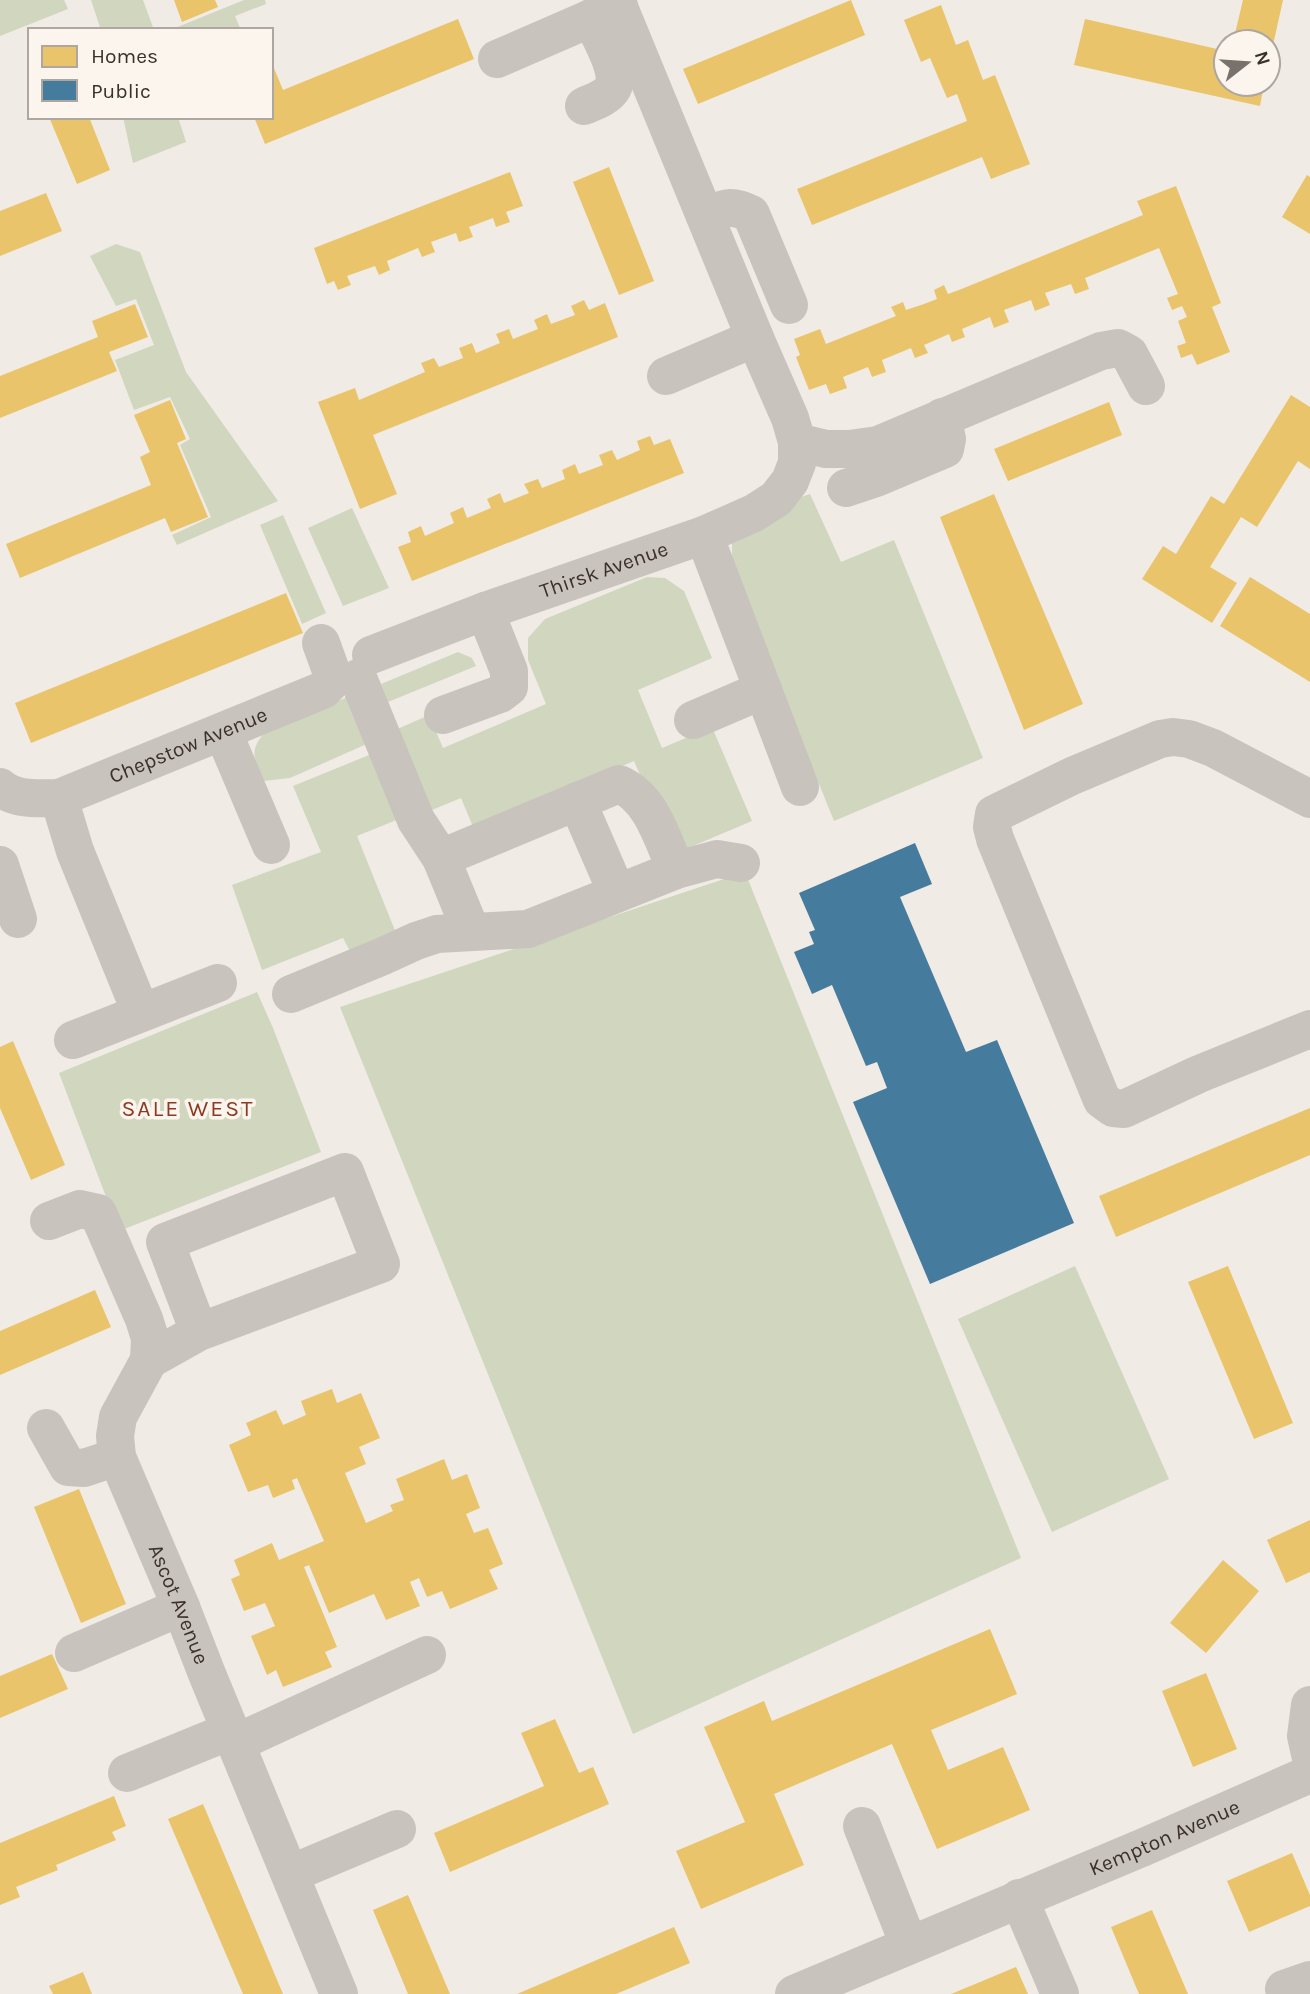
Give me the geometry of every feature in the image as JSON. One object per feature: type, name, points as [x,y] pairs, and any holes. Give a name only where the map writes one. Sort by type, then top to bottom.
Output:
[{"type":"street","points":[[498,59],[609,8],[615,80],[613,88],[607,95],[584,106]]},
{"type":"street","name":"Thirsk Avenue","points":[[441,858],[416,820],[365,667],[485,611],[704,535],[754,513],[776,499],[790,481],[797,463],[797,442],[790,418],[705,216],[609,8]]},
{"type":"street","points":[[705,216],[726,207],[739,208],[751,214],[789,305]]},
{"type":"street","points":[[666,376],[755,338]]},
{"type":"street","points":[[797,442],[826,449],[849,449],[877,444],[1101,351],[1118,348],[1129,354],[1146,386]]},
{"type":"street","points":[[846,488],[945,449],[947,439],[942,417]]},
{"type":"street","points":[[704,535],[800,787]]},
{"type":"street","points":[[443,715],[500,694],[509,687],[509,671],[485,611]]},
{"type":"street","name":"Chepstow Avenue","points":[[2,794],[26,798],[59,798],[323,690],[334,679],[321,643]]},
{"type":"street","points":[[693,719],[763,690]]},
{"type":"street","points":[[223,732],[271,845]]},
{"type":"street","points":[[1310,799],[1213,748],[1189,739],[1173,737],[1160,739],[1072,776],[994,814],[992,827],[1102,1100],[1113,1108],[1124,1110],[1199,1074],[1310,1028]]},
{"type":"street","points":[[471,931],[441,858],[619,784],[632,790],[647,806],[676,870]]},
{"type":"street","points":[[59,798],[75,851],[141,1013]]},
{"type":"street","points":[[577,801],[617,893]]},
{"type":"street","points":[[291,994],[438,934],[528,929],[676,870],[717,859],[741,863]]},
{"type":"street","points":[[0,865],[18,919]]},
{"type":"street","points":[[73,1040],[218,983]]},
{"type":"street","points":[[149,1360],[199,1332],[381,1264],[345,1172],[165,1242],[199,1332]]},
{"type":"street","points":[[49,1221],[80,1209],[98,1213],[144,1319],[150,1338],[149,1360]]},
{"type":"street","name":"Ascot Avenue","points":[[149,1360],[118,1417],[117,1457],[339,1994]]},
{"type":"street","points":[[46,1428],[68,1467],[84,1468],[117,1457]]},
{"type":"street","points":[[74,1653],[181,1607]]},
{"type":"street","points":[[127,1773],[233,1737],[427,1655]]},
{"type":"street","points":[[1310,1705],[1306,1736],[1310,1754]]},
{"type":"street","name":"Kempton Avenue","points":[[794,1994],[1310,1774]]},
{"type":"street","points":[[862,1826],[909,1945]]},
{"type":"street","points":[[290,1874],[397,1829]]},
{"type":"street","points":[[1019,1898],[1060,1994]]},
{"type":"green space","points":[[0,0],[64,0],[68,9],[0,36]]},
{"type":"green space","points":[[91,0],[143,0],[153,28],[100,28]]},
{"type":"green space","points":[[244,0],[265,0],[266,4],[235,16],[240,28],[175,28]]},
{"type":"green space","points":[[123,119],[179,119],[186,142],[133,163]]},
{"type":"green space","points":[[116,244],[140,252],[186,372],[278,501],[177,545],[172,535],[211,517],[180,445],[190,439],[170,397],[134,410],[115,360],[154,345],[136,299],[116,306],[90,256]]},
{"type":"green space","points":[[810,494],[841,562],[894,540],[983,758],[834,821],[732,568],[732,540],[783,503]]},
{"type":"green space","points":[[352,508],[389,588],[343,606],[308,528]]},
{"type":"green space","points":[[283,515],[326,613],[302,624],[260,525]]},
{"type":"green space","points":[[647,577],[665,578],[684,591],[712,658],[638,690],[662,748],[712,727],[752,821],[674,854],[634,761],[474,829],[461,798],[427,812],[393,731],[429,715],[443,748],[546,704],[528,660],[528,638],[545,619]]},
{"type":"green space","points":[[458,652],[472,658],[476,666],[388,702],[381,684]]},
{"type":"green space","points":[[350,696],[369,743],[290,778],[264,781],[255,750],[266,731]]},
{"type":"green space","points":[[374,753],[399,819],[357,836],[396,933],[351,953],[343,938],[262,970],[232,885],[321,852],[293,786]]},
{"type":"green space","points":[[745,872],[1021,1558],[633,1734],[340,1007]]},
{"type":"green space","points":[[257,992],[321,1152],[119,1231],[59,1073]]},
{"type":"green space","points":[[1075,1266],[1169,1479],[1052,1532],[958,1319]]},
{"type":"building: Homes","points":[[174,0],[215,0],[218,7],[182,22]]},
{"type":"building: Homes","points":[[851,0],[865,35],[698,104],[683,69]]},
{"type":"building: Homes","points":[[1243,0],[1283,0],[1277,28],[1236,28]]},
{"type":"building: Homes","points":[[941,5],[956,45],[968,40],[983,80],[995,75],[1030,164],[991,179],[982,157],[812,225],[797,189],[967,121],[957,94],[947,98],[930,58],[921,62],[904,20]]},
{"type":"building: Homes","points":[[458,19],[474,59],[265,144],[255,119],[273,119],[273,66],[283,90]]},
{"type":"building: Homes","points":[[1085,19],[1212,48],[1212,95],[1074,65]]},
{"type":"building: Homes","points":[[1224,98],[1261,98],[1260,106]]},
{"type":"building: Homes","points":[[50,119],[90,119],[110,170],[77,184]]},
{"type":"building: Homes","points":[[609,167],[654,281],[619,295],[573,182]]},
{"type":"building: Homes","points":[[510,172],[523,206],[506,212],[510,222],[496,227],[493,218],[469,227],[473,237],[459,242],[456,233],[431,242],[435,252],[422,257],[418,248],[387,261],[390,270],[379,275],[375,266],[347,276],[351,285],[338,290],[334,281],[327,284],[314,248]]},
{"type":"building: Homes","points":[[1307,175],[1310,177],[1310,234],[1282,217]]},
{"type":"building: Homes","points":[[1176,186],[1221,303],[1212,307],[1230,352],[1197,365],[1192,354],[1181,358],[1177,346],[1186,343],[1178,321],[1187,317],[1182,306],[1172,310],[1167,298],[1178,294],[1159,248],[1085,278],[1089,289],[1075,294],[1071,284],[1045,293],[1050,305],[1035,311],[1031,300],[1004,310],[1009,322],[994,328],[990,317],[962,329],[965,337],[952,342],[949,334],[924,345],[928,353],[915,358],[911,348],[882,360],[886,372],[872,377],[868,367],[843,377],[847,388],[830,394],[826,384],[809,390],[796,357],[800,355],[794,339],[820,329],[826,344],[896,316],[891,307],[903,302],[906,310],[937,299],[934,290],[944,285],[948,294],[1143,215],[1137,201]]},
{"type":"building: Homes","points":[[46,193],[62,231],[0,256],[0,211]]},
{"type":"building: Homes","points":[[584,300],[589,310],[605,303],[618,337],[373,435],[397,494],[360,509],[318,402],[355,388],[359,400],[425,372],[421,363],[434,358],[439,367],[463,358],[459,348],[472,343],[476,353],[500,343],[496,334],[509,329],[513,339],[538,329],[534,320],[547,314],[551,324],[575,315],[571,306]]},
{"type":"building: Homes","points":[[135,304],[148,337],[109,352],[117,371],[0,418],[0,376],[98,337],[92,321]]},
{"type":"building: Homes","points":[[1291,395],[1310,407],[1310,469],[1298,461],[1257,527],[1241,517],[1210,567],[1237,583],[1212,623],[1142,579],[1163,546],[1176,554],[1211,496],[1224,504]]},
{"type":"building: Homes","points":[[170,400],[186,439],[177,443],[208,517],[171,532],[165,518],[20,578],[6,544],[151,485],[140,457],[150,452],[134,415]]},
{"type":"building: Homes","points":[[1109,402],[1122,435],[1008,481],[994,449]]},
{"type":"building: Homes","points":[[650,436],[654,445],[670,439],[684,473],[412,581],[398,547],[411,542],[408,532],[421,526],[425,536],[454,523],[450,513],[463,507],[467,518],[491,508],[487,499],[500,493],[504,503],[529,493],[524,484],[538,479],[542,488],[565,479],[562,470],[575,464],[579,474],[603,465],[599,455],[612,450],[617,460],[640,450],[637,441]]},
{"type":"building: Homes","points":[[994,494],[1083,704],[1024,730],[940,517]]},
{"type":"building: Homes","points":[[1250,577],[1310,614],[1310,682],[1220,626]]},
{"type":"building: Homes","points":[[286,593],[303,633],[31,743],[15,703]]},
{"type":"building: Homes","points":[[13,1041],[65,1165],[31,1180],[0,1108],[0,1047]]},
{"type":"building: Homes","points":[[1310,1108],[1310,1155],[1116,1237],[1099,1196]]},
{"type":"building: Homes","points":[[1228,1266],[1293,1423],[1254,1439],[1188,1282]]},
{"type":"building: Homes","points":[[95,1290],[111,1327],[0,1375],[0,1331]]},
{"type":"building: Homes","points":[[332,1389],[337,1403],[361,1393],[380,1438],[359,1447],[366,1464],[345,1473],[366,1523],[393,1511],[390,1505],[404,1500],[396,1479],[444,1459],[452,1480],[467,1474],[480,1508],[466,1514],[474,1533],[488,1528],[503,1564],[489,1570],[498,1589],[450,1609],[442,1591],[427,1597],[419,1578],[410,1582],[420,1606],[386,1620],[374,1594],[329,1613],[309,1565],[304,1567],[337,1647],[325,1652],[332,1667],[283,1687],[276,1670],[267,1675],[251,1636],[275,1626],[265,1603],[244,1611],[231,1579],[240,1575],[234,1560],[272,1543],[279,1560],[324,1541],[297,1478],[292,1480],[295,1489],[273,1498],[268,1485],[248,1492],[229,1445],[251,1435],[246,1423],[276,1410],[283,1425],[306,1415],[301,1401]]},
{"type":"building: Homes","points":[[79,1489],[126,1604],[81,1623],[34,1507]]},
{"type":"building: Homes","points":[[1310,1520],[1310,1572],[1286,1583],[1267,1540]]},
{"type":"building: Homes","points":[[1223,1560],[1259,1591],[1206,1653],[1170,1623]]},
{"type":"building: Homes","points":[[990,1629],[1017,1694],[931,1730],[948,1770],[1003,1747],[1030,1810],[937,1849],[892,1744],[774,1794],[804,1865],[701,1909],[676,1851],[745,1822],[704,1727],[764,1701],[772,1721]]},
{"type":"building: Homes","points":[[52,1654],[68,1689],[0,1718],[0,1676]]},
{"type":"building: Homes","points":[[1206,1673],[1237,1749],[1193,1767],[1162,1691]]},
{"type":"building: Homes","points":[[555,1719],[579,1773],[593,1767],[609,1804],[450,1872],[434,1833],[544,1786],[521,1733]]},
{"type":"building: Homes","points":[[114,1796],[126,1826],[112,1832],[116,1840],[56,1865],[58,1870],[16,1887],[20,1897],[0,1905],[0,1843]]},
{"type":"building: Homes","points":[[203,1804],[283,1994],[243,1994],[168,1819]]},
{"type":"building: Homes","points":[[1292,1853],[1310,1895],[1310,1906],[1249,1932],[1227,1881]]},
{"type":"building: Homes","points":[[408,1895],[450,1994],[408,1994],[373,1910]]},
{"type":"building: Homes","points":[[1152,1910],[1188,1994],[1139,1994],[1111,1927]]},
{"type":"building: Homes","points":[[674,1927],[690,1963],[616,1994],[517,1994]]},
{"type":"building: Homes","points":[[1016,1967],[1028,1994],[951,1994]]},
{"type":"building: Homes","points":[[83,1972],[92,1994],[53,1994],[49,1986]]},
{"type":"building: Public","points":[[915,843],[932,884],[900,897],[966,1052],[997,1040],[1074,1223],[930,1284],[853,1102],[887,1088],[877,1062],[866,1066],[832,985],[812,994],[794,952],[814,944],[809,932],[815,930],[799,893]]},
{"type":"district","name":"SALE WEST","points":[[188,1108]]}]
